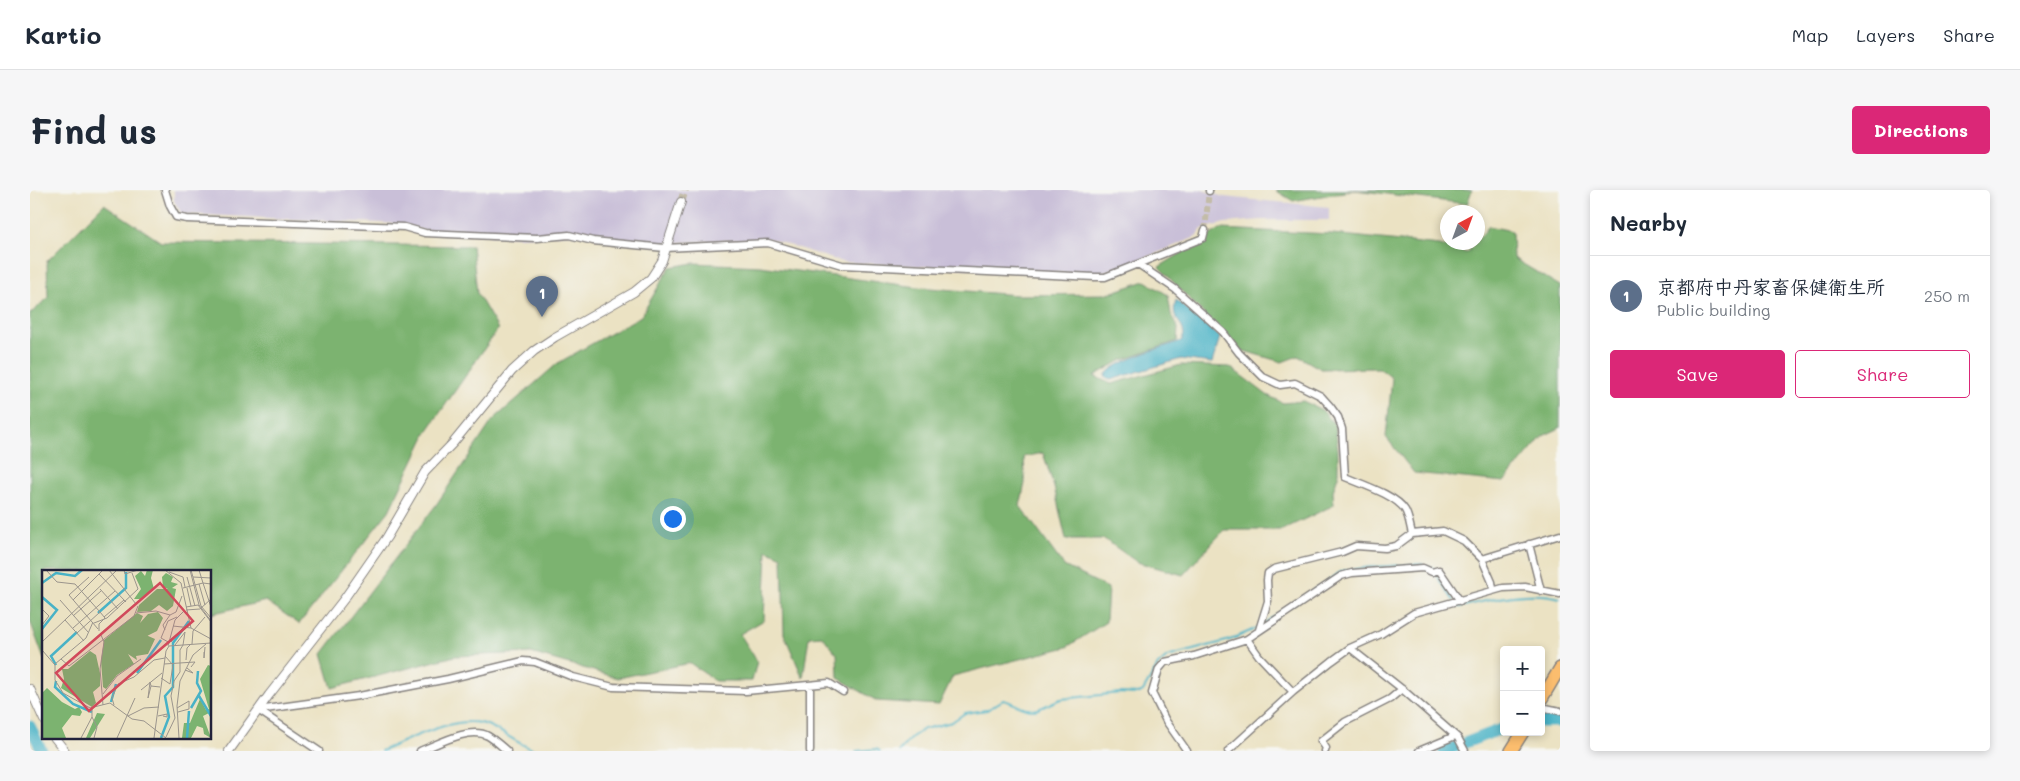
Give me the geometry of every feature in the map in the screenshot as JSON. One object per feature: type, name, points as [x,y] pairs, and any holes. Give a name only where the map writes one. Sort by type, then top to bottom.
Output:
[{"type":"highway","points":[[1545,693],[1560,668]]},
{"type":"highway","points":[[1511,751],[1521,736]]},
{"type":"highway","points":[[1517,751],[1521,736]]},
{"type":"street","points":[[165,190],[176,217],[186,219],[404,227],[425,233],[537,238],[569,235],[593,241],[666,248],[768,243],[842,265],[1095,278],[1104,277],[1203,238],[1205,230]]},
{"type":"street","points":[[229,751],[258,710],[344,599],[387,537],[425,472],[453,443],[512,371],[534,351],[555,336],[634,292],[651,278],[662,261],[681,202]]},
{"type":"street","points":[[1138,264],[1174,289],[1223,332],[1239,353],[1263,377],[1280,385],[1295,383],[1321,396],[1330,406],[1340,424],[1345,477],[1368,486],[1400,504],[1406,511],[1412,534]]},
{"type":"street","points":[[1259,630],[1268,601],[1268,573],[1274,569],[1342,552],[1356,546],[1385,548],[1396,546],[1412,534],[1443,531],[1464,541],[1482,559],[1493,589]]},
{"type":"street","points":[[1482,559],[1560,535]]},
{"type":"street","points":[[1529,544],[1541,590]]},
{"type":"street","points":[[1187,751],[1166,721],[1152,693],[1159,669],[1165,662],[1194,656],[1247,638],[1341,576],[1360,572],[1423,568],[1435,571],[1460,601]]},
{"type":"street","points":[[1228,751],[1293,692],[1350,648],[1381,634],[1414,613],[1460,601],[1493,589],[1525,587],[1560,594]]},
{"type":"street","points":[[1247,638],[1259,656],[1293,692]]},
{"type":"street","points":[[1350,648],[1402,689],[1455,736],[1465,751]]},
{"type":"street","points":[[258,710],[359,696],[448,679],[523,661],[535,662],[574,677],[605,685],[634,689],[746,691],[829,684],[843,692]]},
{"type":"street","points":[[810,685],[810,751]]},
{"type":"street","points":[[30,689],[42,716]]},
{"type":"street","points":[[1325,751],[1326,748],[1321,741],[1345,722],[1390,699],[1402,689]]},
{"type":"street","points":[[1545,708],[1560,711]]},
{"type":"street","points":[[258,710],[319,751]]},
{"type":"street","points":[[420,751],[461,735],[473,734],[487,735],[507,751]]},
{"type":"street","points":[[1419,751],[1455,736]]},
{"type":"street","points":[[55,738],[64,751]]},
{"type":"shaded area","points":[[174,190],[1202,190],[1224,197],[1329,207],[1329,220],[1260,220],[1225,223],[1202,229],[1196,237],[1123,267],[1096,273],[1050,273],[842,262],[770,239],[661,243],[569,234],[520,237],[425,231],[402,224],[182,214],[174,201]]},
{"type":"green space","points":[[1275,190],[1355,190],[1293,201]]},
{"type":"green space","points":[[1355,190],[1472,190],[1467,204]]},
{"type":"green space","points":[[104,204],[161,242],[472,246],[477,293],[498,329],[428,430],[389,511],[299,624],[266,601],[211,614],[211,570],[42,570],[42,654],[30,621],[30,314],[48,298],[47,261]]},
{"type":"green space","points":[[1489,226],[1512,231],[1513,258],[1560,286],[1560,428],[1543,436],[1504,482],[1414,473],[1386,437],[1392,378],[1379,368],[1321,369],[1298,356],[1282,362],[1237,349],[1159,267],[1220,229],[1332,234],[1440,245],[1440,250],[1457,250],[1467,253],[1469,250],[1485,250],[1485,231]]},
{"type":"green space","points":[[694,263],[760,266],[917,287],[1017,295],[1107,294],[1145,281],[1168,295],[1171,314],[1178,328],[1177,341],[1120,361],[1094,376],[1111,384],[1181,365],[1230,367],[1267,395],[1283,403],[1303,401],[1322,410],[1335,425],[1338,450],[1338,476],[1333,491],[1334,505],[1282,530],[1224,530],[1183,575],[1137,562],[1104,539],[1066,539],[1054,487],[1043,453],[1024,457],[1025,483],[1020,506],[1064,566],[1108,588],[1106,622],[1067,647],[953,676],[939,705],[877,701],[838,678],[837,654],[822,636],[809,637],[803,678],[784,634],[782,557],[767,550],[764,620],[740,634],[757,661],[752,681],[715,681],[690,663],[618,678],[531,653],[455,656],[332,688],[322,654],[436,505],[493,420],[558,363],[641,316],[670,267]]},
{"type":"water","points":[[1176,300],[1220,337],[1212,363],[1181,359],[1110,380],[1105,376],[1117,365],[1127,360],[1181,341],[1184,335],[1174,312]]},
{"type":"waterway","points":[[1263,624],[1342,571],[1421,564],[1433,569]]},
{"type":"waterway","points":[[1435,573],[1453,600]]},
{"type":"waterway","points":[[1456,604],[1459,607],[1523,595],[1560,598]]},
{"type":"waterway","points":[[899,751],[912,737],[924,729],[952,722],[965,713],[987,710],[1003,700],[1029,710],[1034,710],[1061,699],[1120,693],[1138,694],[1143,691],[1158,665],[1167,657],[1230,640],[1257,628]]},
{"type":"waterway","points":[[381,751],[433,729],[462,722],[475,722],[487,725],[538,751]]},
{"type":"waterway","points":[[1545,722],[1560,722]]},
{"type":"waterway","points":[[30,726],[42,751]]},
{"type":"waterway","points":[[1444,751],[1500,730]]},
{"type":"waterway","points":[[856,751],[876,749],[880,751]]},
{"type":"tunnel","points":[[681,202],[685,190]]},
{"type":"tunnel","points":[[1205,230],[1209,191]]},
{"type":"place","name":"京都府中丹家畜保健衛生所","points":[[542,317]]}]
